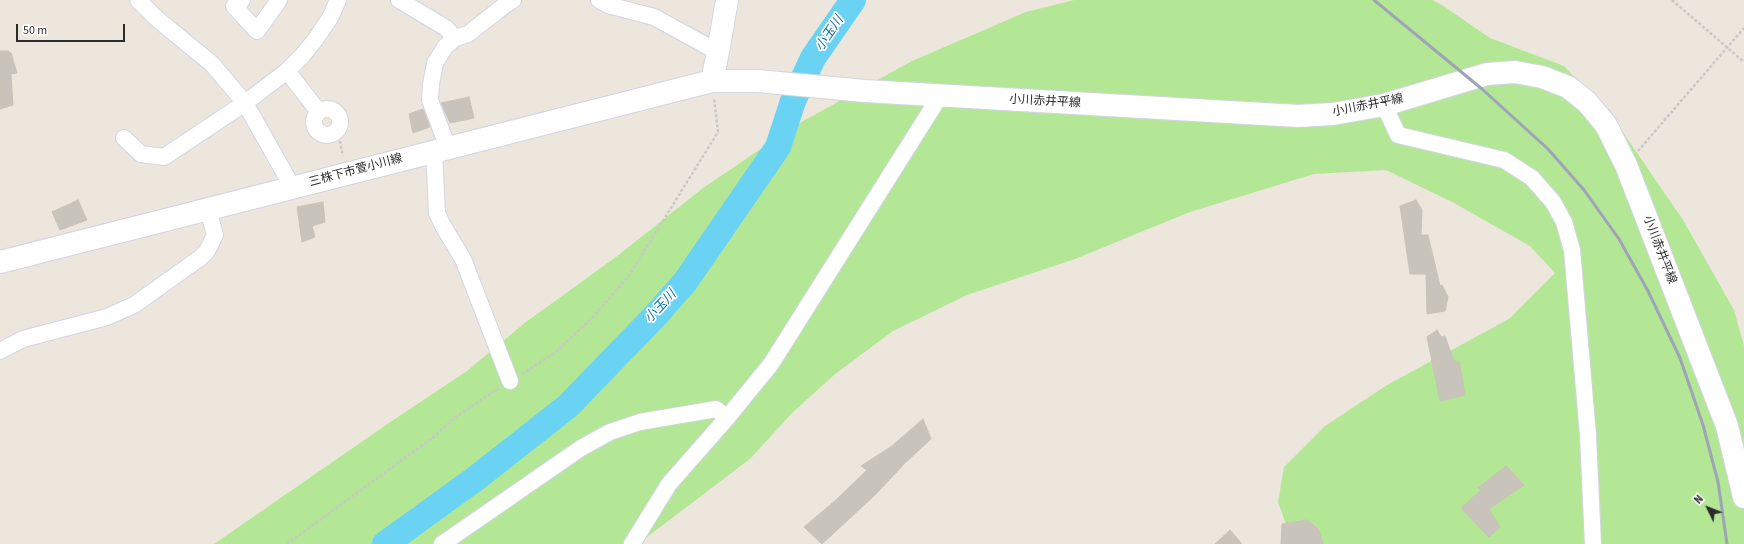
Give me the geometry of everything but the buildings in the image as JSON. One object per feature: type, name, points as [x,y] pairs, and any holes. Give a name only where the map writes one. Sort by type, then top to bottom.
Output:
[{"type":"main road","points":[[712,81],[727,0]]},
{"type":"main road","name":"小川赤井平線","points":[[712,81],[758,81],[940,96],[1298,116],[1333,114],[1384,105],[1487,74],[1515,72],[1542,77],[1568,87],[1587,102],[1606,125],[1626,165],[1727,426],[1744,497]]},
{"type":"main road","name":"三株下市萱小川線","points":[[0,262],[712,81]]},
{"type":"street","points":[[138,0],[156,18],[212,64],[245,103],[293,188]]},
{"type":"street","points":[[242,0],[234,6],[257,31],[279,0]]},
{"type":"street","points":[[124,138],[141,154],[164,157],[245,103],[287,71],[315,40],[330,18],[338,0]]},
{"type":"street","points":[[399,0],[446,28],[455,38]]},
{"type":"street","points":[[510,381],[463,259],[437,213],[441,149],[430,100],[435,63],[445,47],[455,38],[468,34],[505,4],[513,0]]},
{"type":"street","points":[[599,0],[608,5],[654,17],[718,52]]},
{"type":"street","points":[[287,71],[319,112],[315,120],[316,128],[323,134],[331,134],[335,132]]},
{"type":"street","points":[[632,544],[669,484],[727,418],[771,364],[940,96]]},
{"type":"street","points":[[1384,105],[1398,135],[1504,160],[1532,178],[1553,202],[1564,222],[1572,250],[1588,435],[1593,544]]},
{"type":"street","points":[[0,351],[23,339],[107,317],[134,305],[200,258],[207,251],[215,235],[208,209]]},
{"type":"street","points":[[442,544],[581,448],[610,432],[640,422],[716,409],[727,418]]},
{"type":"path","points":[[1672,0],[1744,62]]},
{"type":"path","points":[[1626,165],[1744,28]]},
{"type":"path","points":[[287,544],[435,436],[454,418],[556,352],[595,315],[630,274],[718,132],[712,81]]},
{"type":"path","points":[[335,132],[340,142],[346,173]]},
{"type":"green space","points":[[1074,0],[1432,0],[1442,5],[1490,38],[1564,66],[1613,118],[1683,220],[1734,310],[1744,346],[1744,544],[1293,544],[1278,502],[1284,467],[1325,426],[1387,385],[1509,319],[1555,273],[1530,246],[1454,203],[1386,170],[1314,174],[1190,212],[1075,259],[967,295],[893,331],[834,375],[791,414],[751,458],[638,544],[214,544],[467,371],[526,322],[616,257],[703,188],[796,125],[912,61],[1026,12]]},
{"type":"waterway","name":"小玉川","points":[[385,544],[475,479],[568,406],[655,316],[685,282],[778,147],[793,101],[813,58],[853,0]]},
{"type":"railway","points":[[1374,0],[1482,89],[1548,149],[1584,190],[1619,239],[1648,291],[1680,358],[1703,425],[1718,482],[1727,544]]}]
